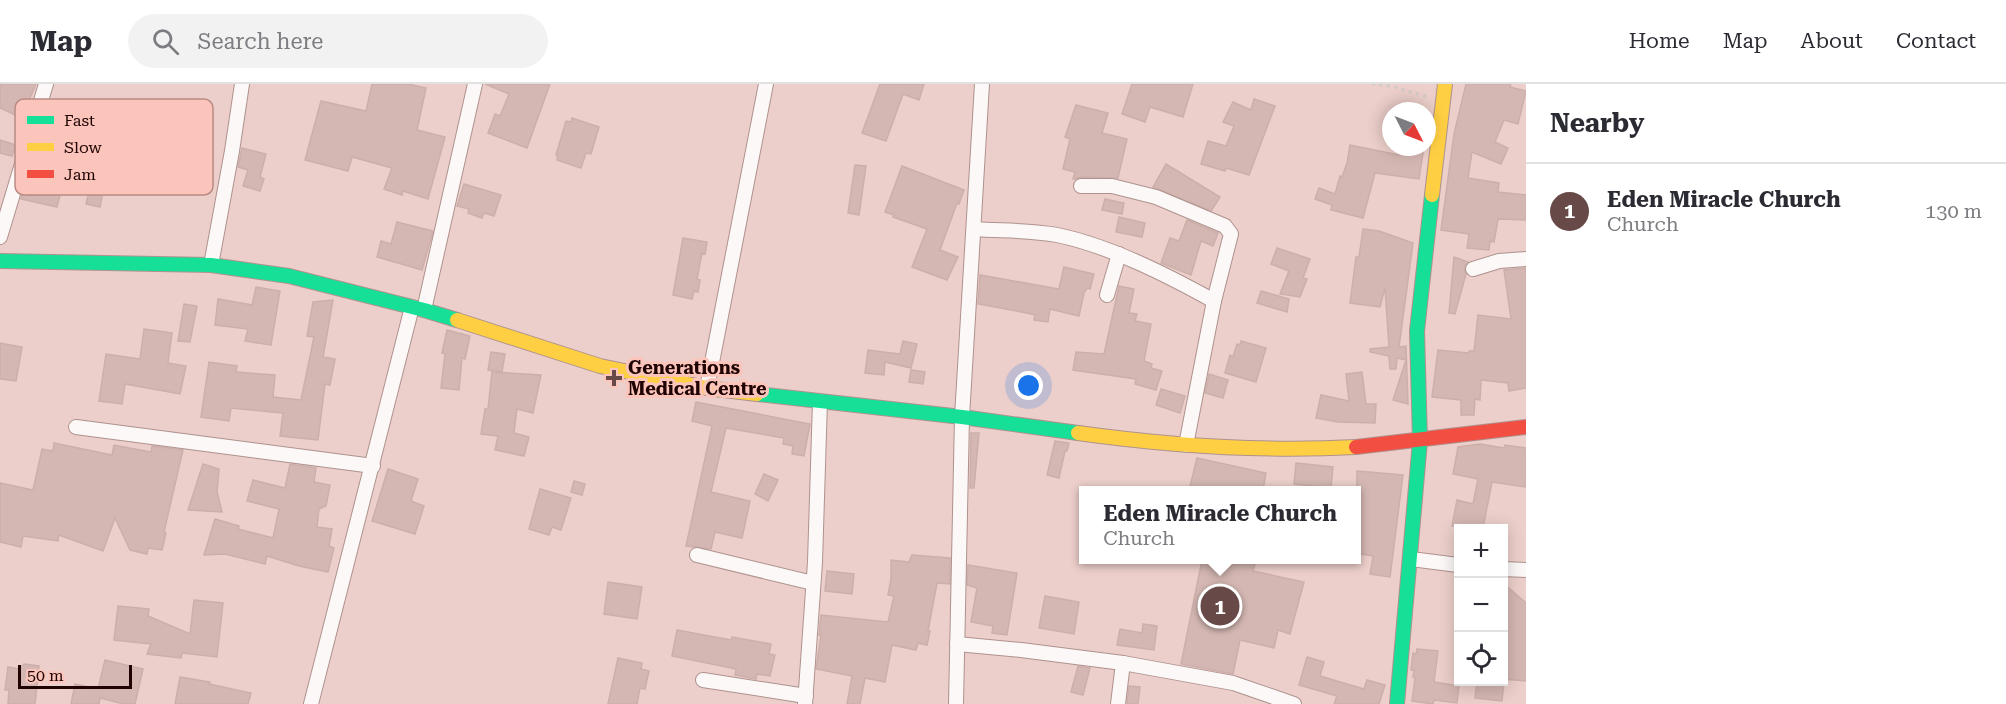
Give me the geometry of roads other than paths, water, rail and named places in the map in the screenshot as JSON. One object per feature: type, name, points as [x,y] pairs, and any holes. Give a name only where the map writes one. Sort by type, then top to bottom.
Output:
[{"type":"street","points":[[41,99],[46,84]]},
{"type":"street","points":[[211,265],[242,84]]},
{"type":"street","points":[[311,704],[373,466],[418,309],[475,84]]},
{"type":"street","points":[[706,388],[766,84]]},
{"type":"street","points":[[956,704],[962,417],[982,84]]},
{"type":"street","points":[[1397,704],[1420,441],[1417,331],[1445,84]]},
{"type":"street","points":[[1081,186],[1112,186],[1156,197],[1226,226],[1231,234],[1214,301],[1186,445]]},
{"type":"street","points":[[0,237],[15,187]]},
{"type":"street","points":[[974,229],[1056,235],[1119,254],[1177,280],[1214,301]]},
{"type":"street","points":[[1107,295],[1119,254]]},
{"type":"street","points":[[1473,269],[1499,261],[1526,259]]},
{"type":"street","points":[[0,261],[101,261],[211,265],[289,276],[418,309],[600,366],[706,388],[962,417],[1128,440],[1257,451],[1295,450],[1376,446],[1526,427]]},
{"type":"street","points":[[801,698],[813,583],[820,401]]},
{"type":"street","points":[[76,427],[373,466]]},
{"type":"street","points":[[697,555],[813,583]]},
{"type":"street","points":[[1411,559],[1454,565]]},
{"type":"street","points":[[1508,569],[1526,570]]},
{"type":"street","points":[[957,644],[1123,663],[1233,683],[1294,704]]},
{"type":"street","points":[[1118,704],[1123,663]]},
{"type":"street","points":[[703,680],[801,698]]},
{"type":"street","points":[[781,704],[801,698]]},
{"type":"place","name":"Generations Medical Centre","points":[[614,378]]},
{"type":"place","name":"Eden Miracle Church","points":[[1220,606]]}]
